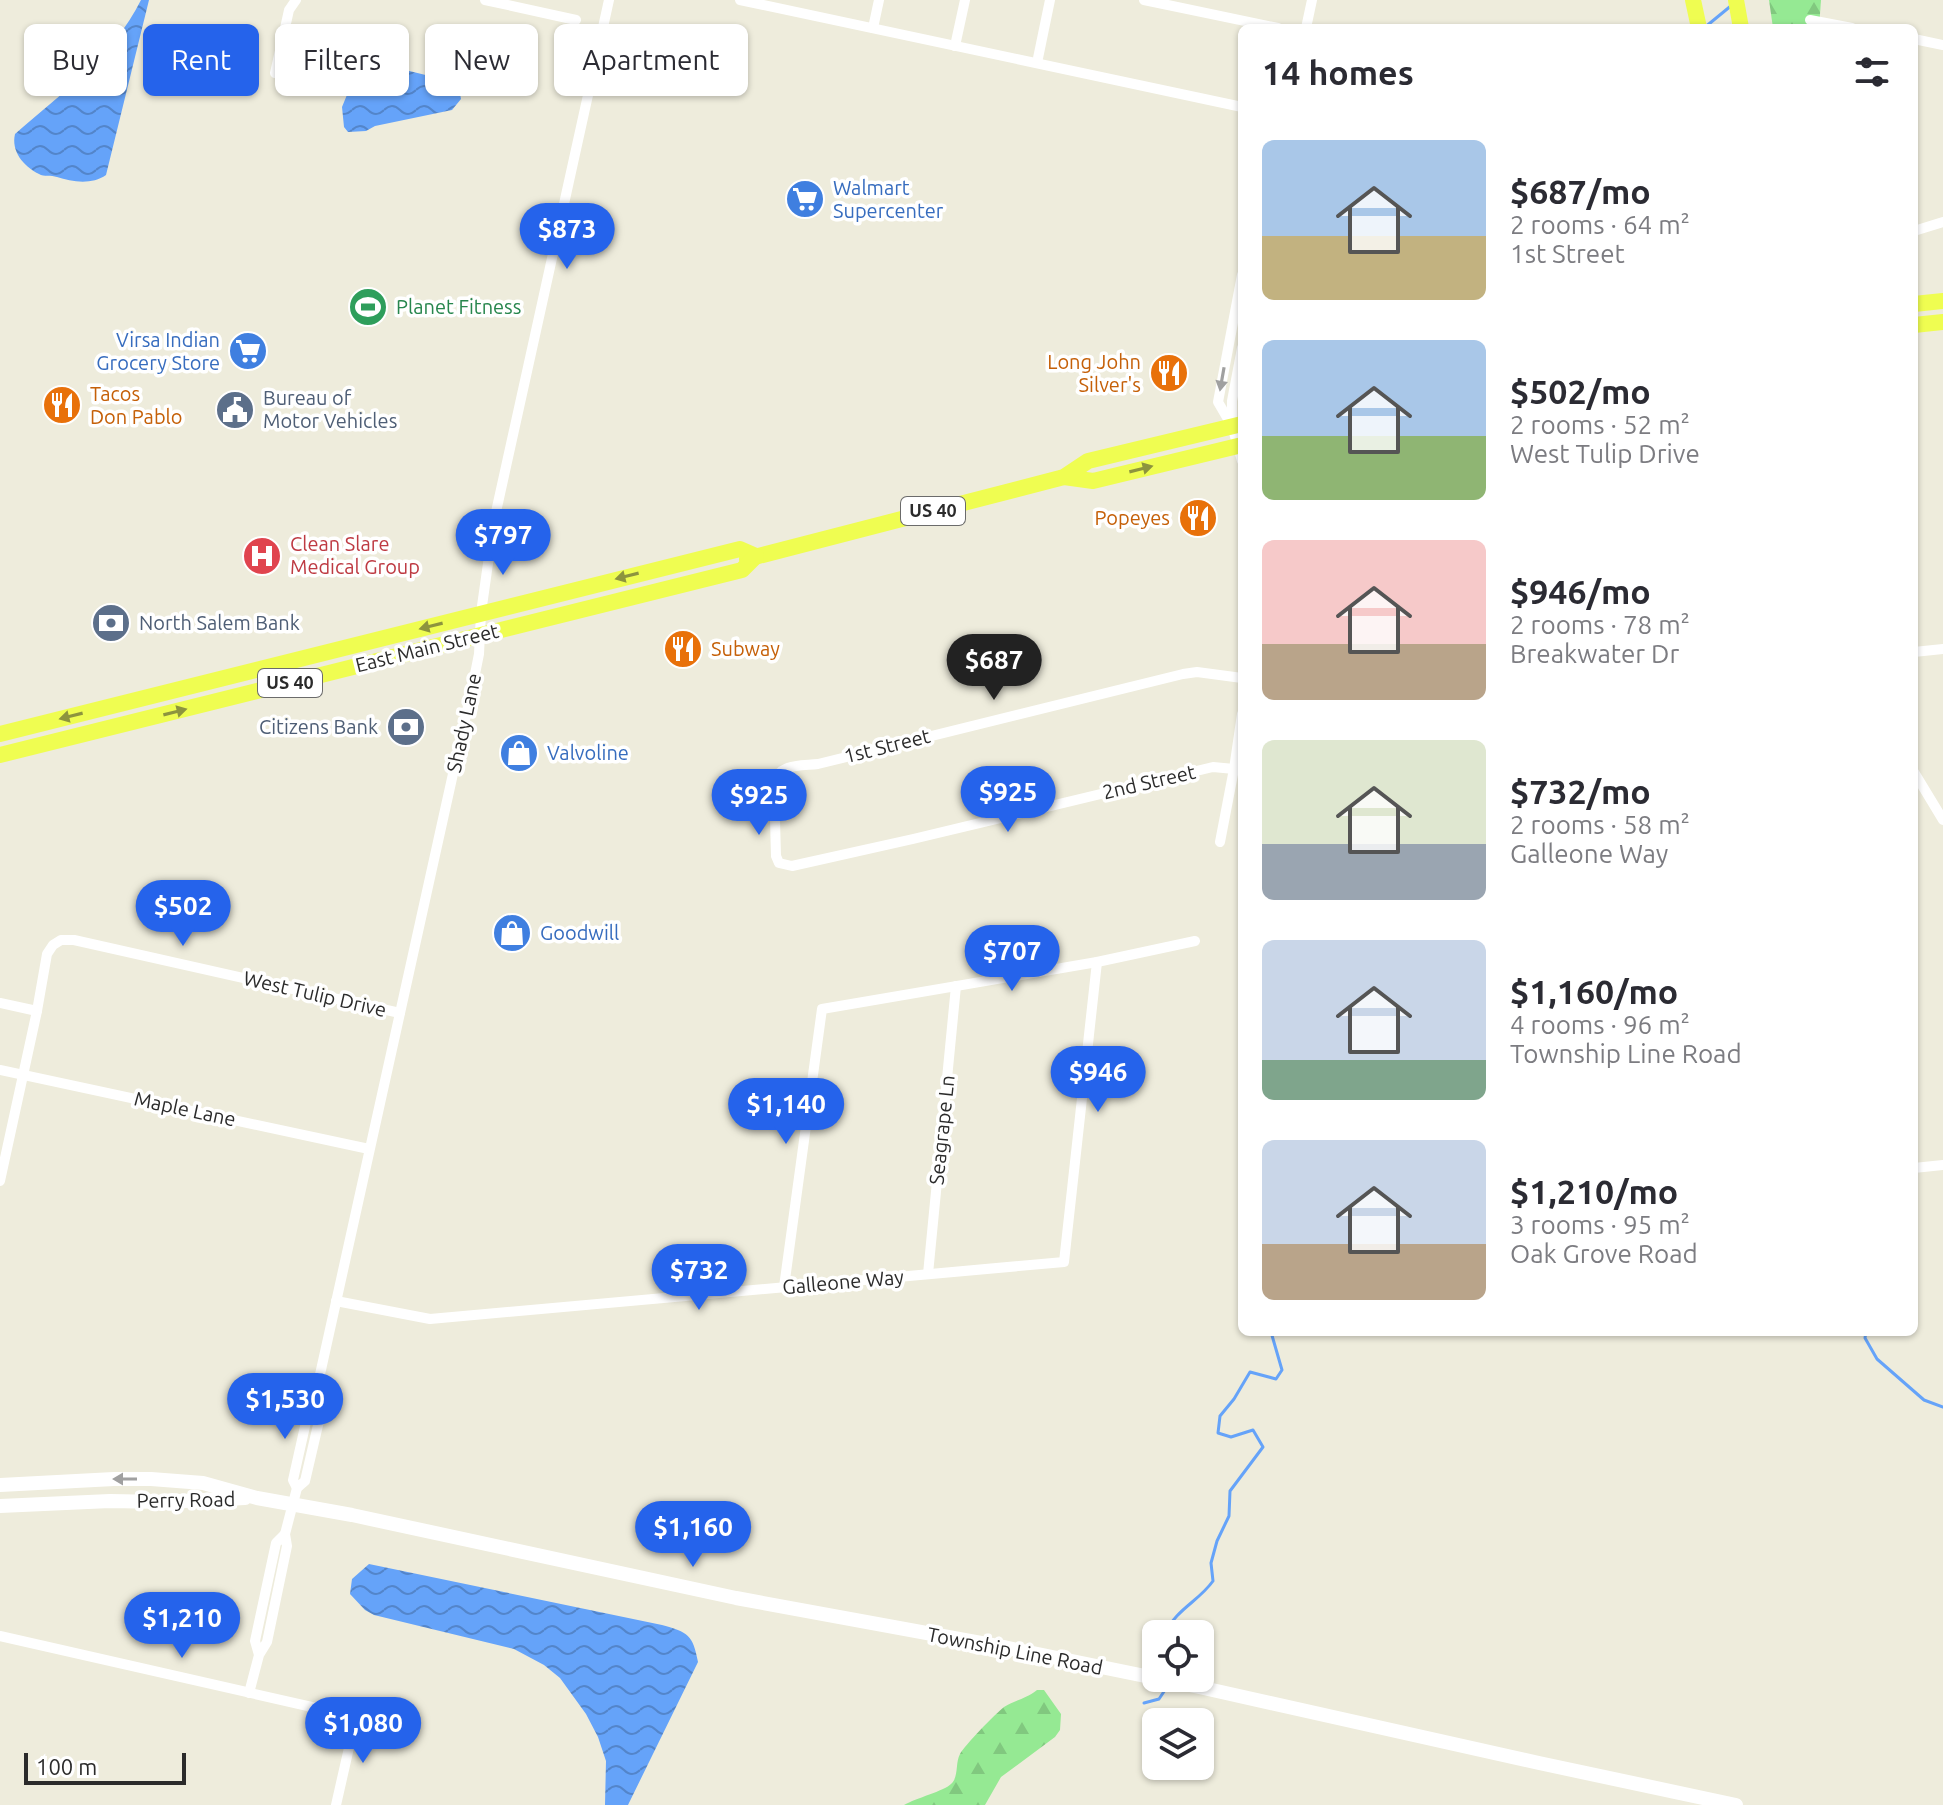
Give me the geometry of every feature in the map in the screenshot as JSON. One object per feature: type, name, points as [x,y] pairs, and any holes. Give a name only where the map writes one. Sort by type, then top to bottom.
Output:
[{"type":"main road","points":[[1736,0],[1740,24]]},
{"type":"main road","points":[[1694,4],[1698,24]]},
{"type":"main road","points":[[1918,304],[1943,301]]},
{"type":"main road","points":[[1918,325],[1943,322]]},
{"type":"main road","name":"East Main Street","points":[[0,755],[640,595],[645,586],[1064,477],[1093,481],[1238,439]]},
{"type":"main road","name":"East Main Street","points":[[0,734],[740,549],[756,556]]},
{"type":"street","points":[[286,24],[289,10],[296,0]]},
{"type":"street","points":[[485,0],[576,20]]},
{"type":"street","name":"Shady Lane","points":[[293,1503],[297,1488],[293,1480],[310,1404],[315,1397],[474,679],[494,521],[609,0]]},
{"type":"street","points":[[740,0],[1238,106]]},
{"type":"street","points":[[873,28],[879,0]]},
{"type":"street","points":[[955,46],[965,0]]},
{"type":"street","points":[[1037,63],[1050,0]]},
{"type":"street","points":[[1144,0],[1259,24]]},
{"type":"street","points":[[1307,24],[1312,0]]},
{"type":"street","points":[[1810,20],[1831,24]]},
{"type":"street","points":[[1918,40],[1943,45]]},
{"type":"street","points":[[1918,230],[1943,222]]},
{"type":"street","points":[[1238,296],[1218,402],[1238,439]]},
{"type":"street","points":[[1238,369],[1232,401],[1238,439]]},
{"type":"street","points":[[1918,652],[1943,649]]},
{"type":"street","name":"1st Street","points":[[785,865],[779,863],[776,856],[774,783],[782,770],[818,764],[1183,674],[1197,672],[1238,677]]},
{"type":"street","points":[[1220,842],[1238,742]]},
{"type":"street","name":"2nd Street","points":[[785,865],[913,839],[1213,767],[1234,769]]},
{"type":"street","points":[[1918,779],[1943,820]]},
{"type":"street","name":"West Tulip Drive","points":[[37,1011],[47,954],[53,945],[65,940],[400,1013]]},
{"type":"street","points":[[784,1287],[822,1009],[1097,962],[1195,941]]},
{"type":"street","name":"Galleone Way","points":[[336,1301],[430,1319],[1064,1262],[1097,962]]},
{"type":"street","name":"Seagrape Ln","points":[[928,1274],[956,986]]},
{"type":"street","points":[[0,1003],[37,1011],[0,1181]]},
{"type":"street","name":"Maple Lane","points":[[0,1070],[369,1149]]},
{"type":"street","points":[[1918,1168],[1943,1165]]},
{"type":"street","name":"Perry Road","points":[[0,1485],[151,1479],[203,1483],[257,1498]]},
{"type":"street","name":"Perry Road","points":[[0,1506],[257,1498]]},
{"type":"street","name":"Township Line Road","points":[[257,1498],[293,1503],[736,1598],[1199,1687],[1736,1805]]},
{"type":"street","points":[[249,1693],[259,1655],[267,1642],[293,1503]]},
{"type":"street","points":[[0,1636],[356,1717],[336,1805]]},
{"type":"green space","points":[[1769,0],[1821,0],[1819,24],[1772,24]]},
{"type":"green space","points":[[1037,1690],[1044,1690],[1061,1714],[1060,1730],[1001,1777],[985,1805],[904,1805],[951,1784],[960,1754],[974,1737],[1004,1707]]},
{"type":"water","points":[[141,0],[149,0],[127,90],[126,24]]},
{"type":"water","points":[[409,71],[425,75],[425,96],[460,96],[461,99],[452,110],[375,126],[366,131],[348,132],[344,127],[342,107],[346,96],[409,96]]},
{"type":"water","points":[[60,96],[125,96],[106,175],[95,180],[82,182],[33,171],[17,152],[15,134]]},
{"type":"water","points":[[369,1564],[662,1625],[688,1636],[698,1662],[628,1805],[605,1805],[606,1761],[598,1737],[560,1678],[544,1665],[514,1649],[374,1615],[365,1610],[350,1594],[352,1579]]},
{"type":"waterway","points":[[1709,24],[1732,5]]},
{"type":"waterway","points":[[1174,1620],[1213,1581],[1211,1563],[1229,1516],[1230,1491],[1263,1447],[1253,1430],[1231,1437],[1218,1433],[1220,1416],[1250,1372],[1276,1379],[1282,1370],[1272,1336]]},
{"type":"waterway","points":[[1865,1336],[1877,1359],[1924,1400],[1943,1407]]},
{"type":"waterway","points":[[1144,1703],[1159,1699],[1164,1692]]},
{"type":"place","name":"Walmart Supercenter","points":[[805,199]]},
{"type":"place","name":"Planet Fitness","points":[[368,307]]},
{"type":"place","name":"Virsa Indian Grocery Store","points":[[248,351]]},
{"type":"place","name":"Long John Silver's","points":[[1169,373]]},
{"type":"place","name":"Tacos Don Pablo","points":[[62,405]]},
{"type":"place","name":"Bureau of Motor Vehicles","points":[[235,410]]},
{"type":"place","name":"Popeyes","points":[[1198,518]]},
{"type":"place","name":"Clean Slare Medical Group","points":[[262,556]]},
{"type":"place","name":"North Salem Bank","points":[[111,623]]},
{"type":"place","name":"Subway","points":[[683,649]]},
{"type":"place","name":"Citizens Bank","points":[[406,727]]},
{"type":"place","name":"Valvoline","points":[[519,753]]},
{"type":"place","name":"Goodwill","points":[[512,933]]}]
